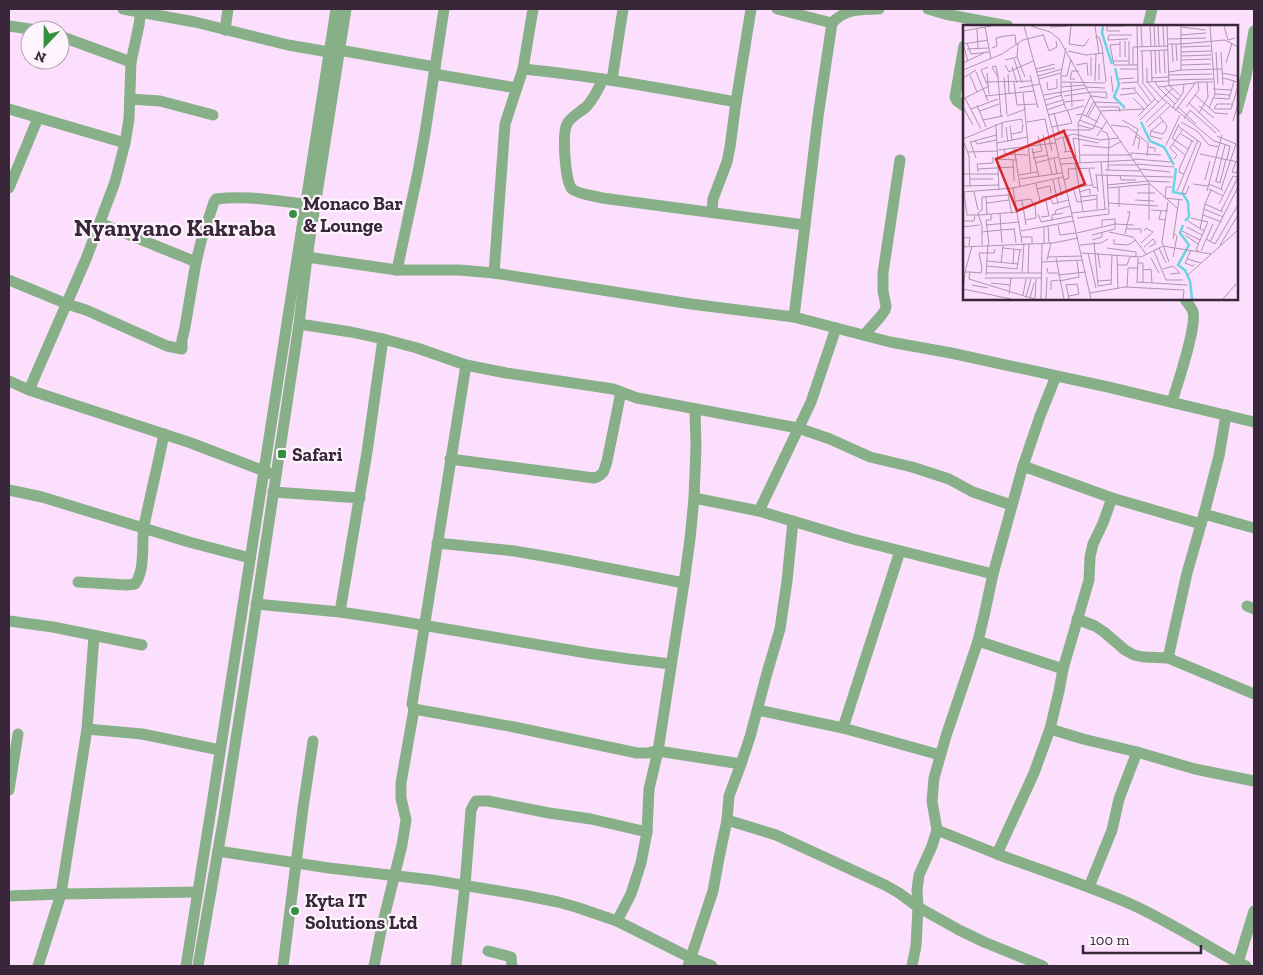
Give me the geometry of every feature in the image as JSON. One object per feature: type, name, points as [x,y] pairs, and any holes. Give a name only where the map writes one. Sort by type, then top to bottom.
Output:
[{"type":"street","points":[[123,9],[195,22],[288,45],[334,51],[517,88]]},
{"type":"street","points":[[225,30],[228,9]]},
{"type":"street","points":[[186,966],[250,558],[270,474],[299,324],[334,51],[336,9]]},
{"type":"street","points":[[198,966],[218,851],[273,492],[270,474],[306,204],[334,51],[346,9]]},
{"type":"street","points":[[397,270],[418,172],[444,9]]},
{"type":"street","points":[[494,273],[505,124],[523,69],[533,9]]},
{"type":"street","points":[[623,9],[608,80],[589,104],[566,124],[566,159],[570,187],[574,191],[602,198],[805,225]]},
{"type":"street","points":[[712,212],[713,199],[727,162],[730,147],[751,9]]},
{"type":"street","points":[[777,9],[832,23]]},
{"type":"street","points":[[794,317],[818,117],[832,23],[837,18],[854,10],[879,9]]},
{"type":"street","points":[[928,9],[969,22],[998,25]]},
{"type":"street","points":[[1148,25],[1152,9]]},
{"type":"street","points":[[29,390],[67,304],[116,182],[129,119],[131,62],[141,11]]},
{"type":"street","points":[[1238,106],[1246,76],[1254,31]]},
{"type":"street","points":[[70,40],[131,62]]},
{"type":"street","points":[[963,52],[955,97],[963,105]]},
{"type":"street","points":[[523,69],[608,80],[736,102]]},
{"type":"street","points":[[130,99],[160,101],[213,115]]},
{"type":"street","points":[[9,109],[125,143]]},
{"type":"street","points":[[9,188],[38,118]]},
{"type":"street","points":[[864,335],[881,316],[886,306],[883,291],[883,273],[900,160]]},
{"type":"street","points":[[9,280],[86,310],[167,346],[182,350],[182,340],[196,262],[214,202],[216,200],[238,198],[306,204]]},
{"type":"street","points":[[100,223],[196,262]]},
{"type":"street","points":[[307,257],[397,270],[459,270],[494,273],[674,301],[794,317],[890,342],[1056,376],[1254,422]]},
{"type":"street","points":[[1172,402],[1193,324],[1193,310],[1186,300]]},
{"type":"street","points":[[299,324],[383,339],[466,364],[506,373],[602,388],[622,392],[637,398],[798,428],[830,439],[865,455],[949,479],[974,492],[1011,505]]},
{"type":"street","points":[[759,511],[811,402],[836,328]]},
{"type":"street","points":[[340,612],[360,498],[383,339]]},
{"type":"street","points":[[374,966],[406,820],[401,783],[414,709],[412,704],[423,625],[466,364]]},
{"type":"street","points":[[912,966],[916,946],[919,876],[937,830],[932,801],[934,778],[978,641],[1011,505],[1040,416],[1056,376]]},
{"type":"street","points":[[9,381],[29,390],[191,443],[270,474]]},
{"type":"street","points":[[450,459],[594,478],[600,476],[604,471],[607,461],[622,392]]},
{"type":"street","points":[[617,921],[631,894],[641,863],[647,832],[650,789],[658,751],[684,583],[694,498],[695,409]]},
{"type":"street","points":[[1168,658],[1187,573],[1219,456],[1226,415]]},
{"type":"street","points":[[78,582],[126,586],[136,584],[141,570],[144,529],[164,434]]},
{"type":"street","points":[[1023,466],[1112,498],[1203,519],[1254,528]]},
{"type":"street","points":[[9,490],[42,497],[188,542],[250,558]]},
{"type":"street","points":[[273,492],[360,498]]},
{"type":"street","points":[[694,498],[759,511],[853,539],[993,574]]},
{"type":"street","points":[[997,854],[1034,773],[1050,729],[1063,669],[1089,580],[1090,557],[1093,544],[1112,498]]},
{"type":"street","points":[[690,962],[713,891],[727,820],[729,796],[758,710],[780,629],[787,581],[792,521]]},
{"type":"street","points":[[437,543],[505,550],[561,559],[684,583]]},
{"type":"street","points":[[843,728],[900,550]]},
{"type":"street","points":[[256,604],[340,612],[628,659],[671,664]]},
{"type":"street","points":[[1077,618],[1095,626],[1134,655],[1168,658],[1254,694]]},
{"type":"street","points":[[9,621],[53,627],[142,645]]},
{"type":"street","points":[[42,965],[61,894],[87,729],[94,636]]},
{"type":"street","points":[[978,641],[1063,669]]},
{"type":"street","points":[[414,709],[514,727],[637,753],[658,751],[741,764]]},
{"type":"street","points":[[758,710],[843,728],[940,755]]},
{"type":"street","points":[[87,729],[142,734],[220,750]]},
{"type":"street","points":[[1050,729],[1195,769],[1254,781]]},
{"type":"street","points":[[9,790],[18,734]]},
{"type":"street","points":[[283,966],[313,741]]},
{"type":"street","points":[[1089,887],[1112,830],[1119,798],[1137,752]]},
{"type":"street","points":[[456,966],[471,810],[476,801],[488,801],[591,819],[647,832]]},
{"type":"street","points":[[727,820],[776,835],[885,885],[918,907],[959,930],[1043,966]]},
{"type":"street","points":[[937,830],[1089,887],[1136,907],[1167,922],[1240,965],[1254,911]]},
{"type":"street","points":[[218,851],[296,864],[465,885],[558,902],[617,921],[690,962],[712,966]]},
{"type":"street","points":[[9,896],[198,892]]},
{"type":"street","points":[[488,951],[511,956],[512,966]]},
{"type":"place","name":"Monaco Bar & Lounge","points":[[293,214]]},
{"type":"place","name":"Safari","points":[[282,454]]},
{"type":"place","name":"Kyta IT Solutions Ltd","points":[[295,911]]},
{"type":"district","name":"Nyanyano Kakraba","points":[[175,227]]}]
